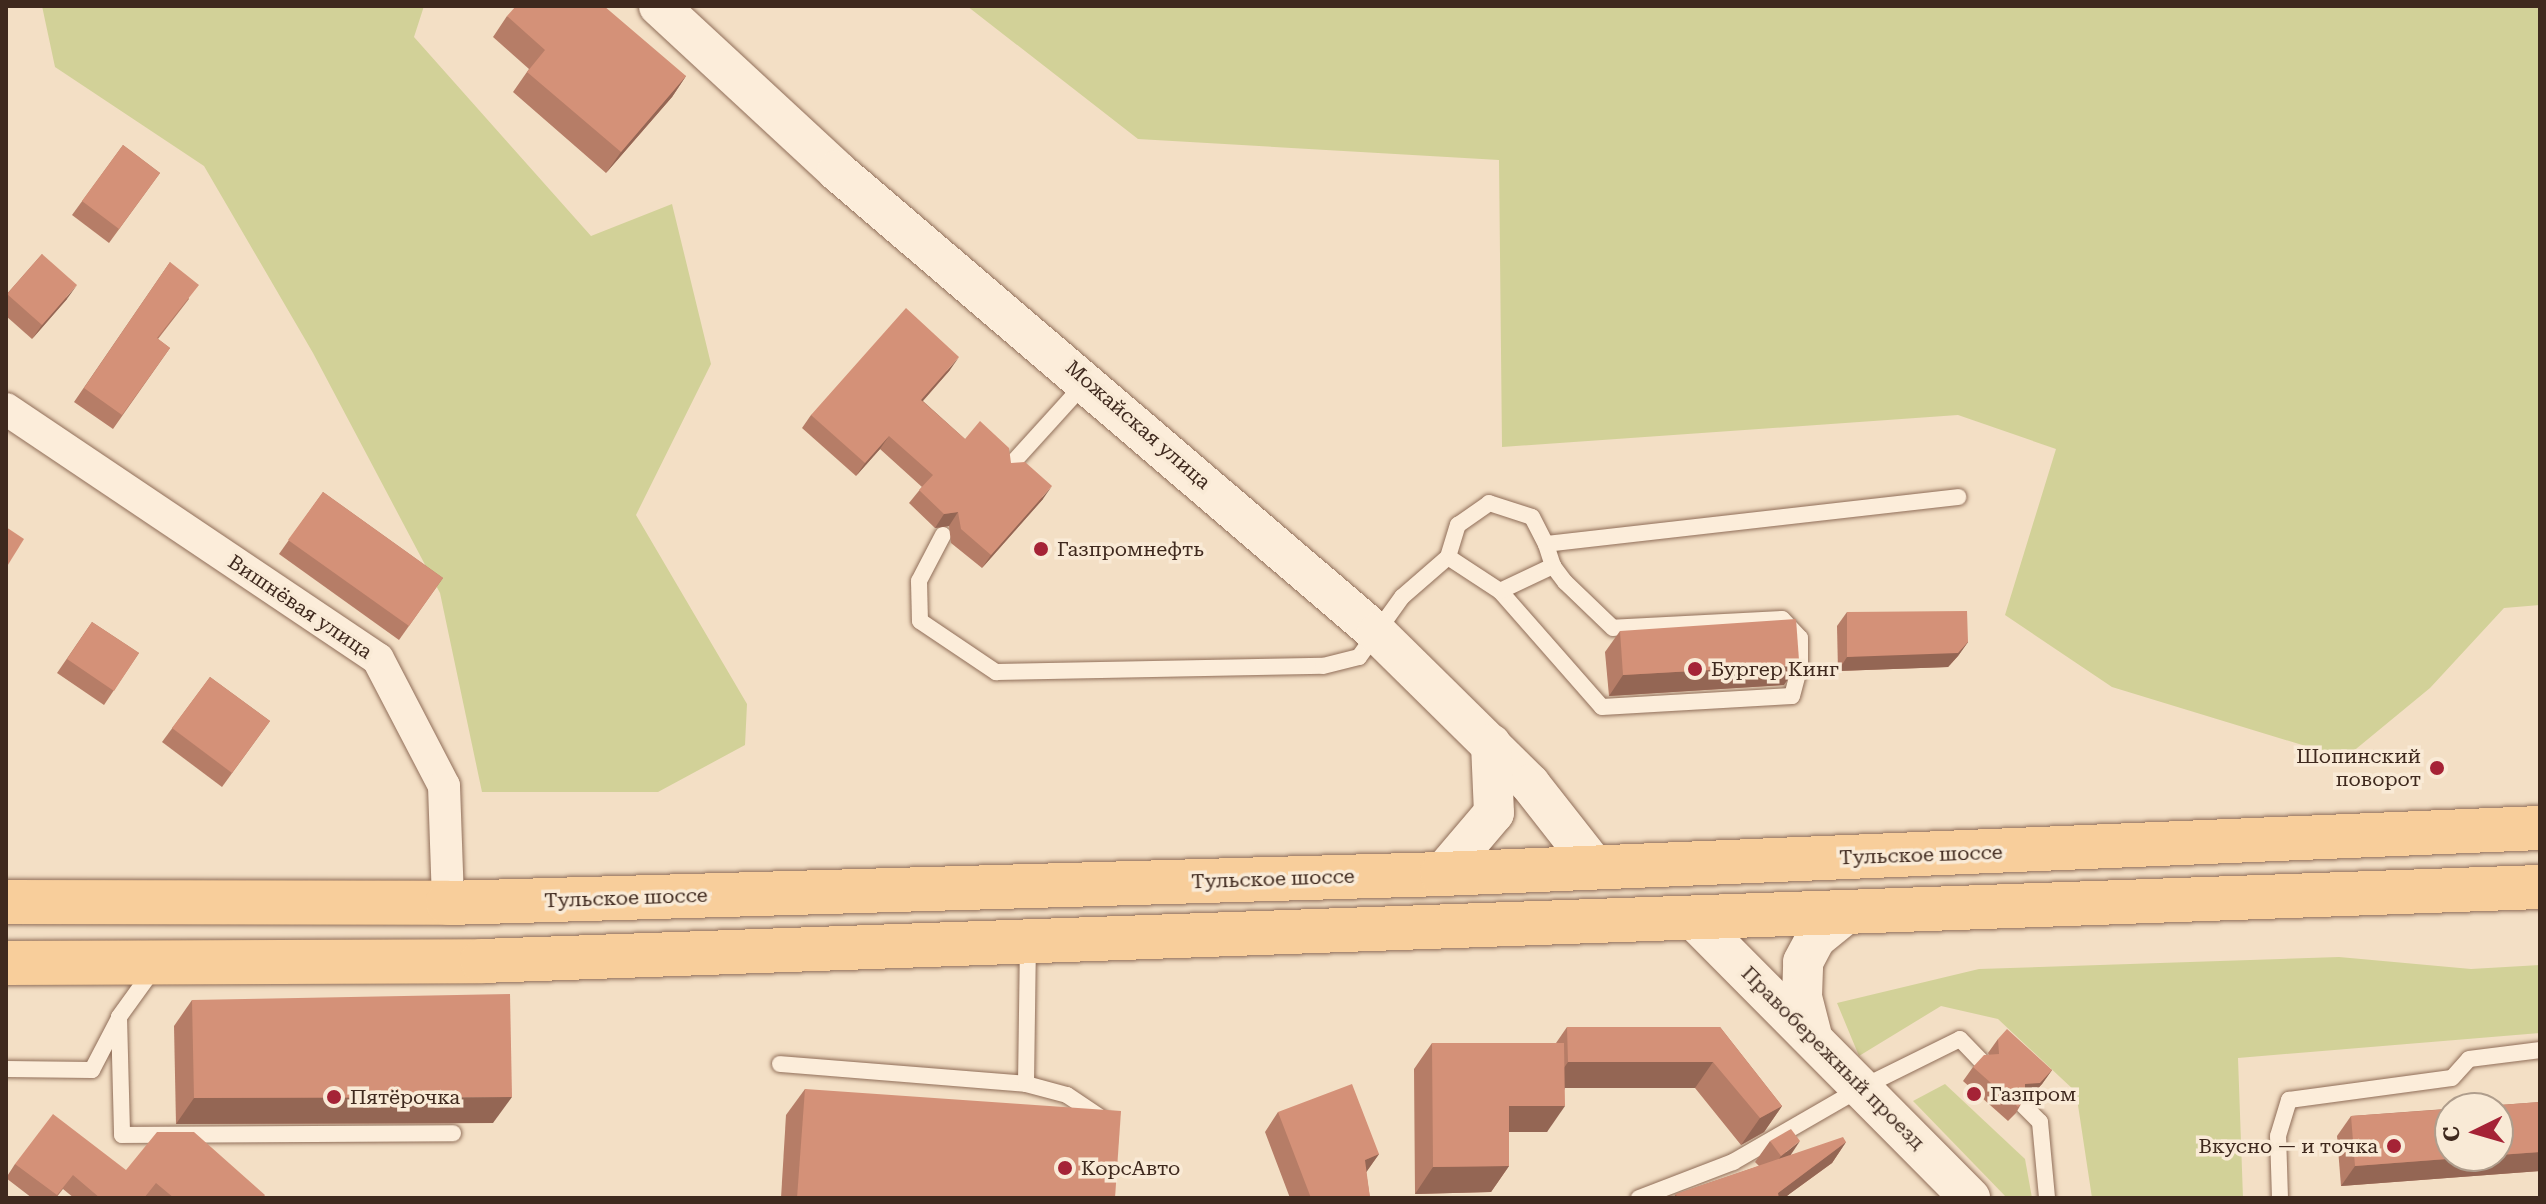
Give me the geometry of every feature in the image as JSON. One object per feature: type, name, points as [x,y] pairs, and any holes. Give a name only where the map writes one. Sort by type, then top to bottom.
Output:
[{"type":"main road","name":"Тульское шоссе","points":[[6,902],[448,903],[1442,874],[2540,828]]},
{"type":"main road","points":[[6,963],[482,961],[1694,920],[2540,887]]},
{"type":"street","name":"Можайская улица","points":[[659,6],[837,171],[1087,380],[1377,633],[1530,784],[1595,867]]},
{"type":"street","name":"Вишнёвая улица","points":[[6,409],[378,659],[444,786],[448,903]]},
{"type":"street","points":[[1442,874],[1494,813],[1491,744]]},
{"type":"street","points":[[1812,1036],[1802,997],[1803,962],[1815,939],[1846,914]]},
{"type":"street","name":"Правобережный проезд","points":[[1694,920],[1970,1198]]},
{"type":"lane","points":[[1008,468],[1087,380]]},
{"type":"lane","points":[[1546,544],[1958,497]]},
{"type":"lane","points":[[943,535],[919,581],[920,621],[996,672],[1323,666],[1359,657],[1402,597],[1448,557],[1458,525],[1489,503],[1532,517],[1553,566],[1613,628],[1782,619],[1800,638],[1792,696],[1602,707],[1500,591],[1448,557]]},
{"type":"lane","points":[[1500,591],[1553,566]]},
{"type":"lane","points":[[1026,1084],[1028,943]]},
{"type":"lane","points":[[6,1069],[92,1070],[119,1017],[159,963]]},
{"type":"lane","points":[[119,1017],[122,1135],[453,1133]]},
{"type":"lane","points":[[1639,1198],[1733,1162],[1863,1087],[1960,1039],[1981,1061]]},
{"type":"lane","points":[[2280,1198],[2278,1136],[2289,1100],[2452,1078],[2469,1059],[2540,1050]]},
{"type":"lane","points":[[780,1064],[1026,1084],[1067,1095],[1115,1128],[1115,1142]]},
{"type":"lane","points":[[2023,1105],[2040,1122],[2047,1198]]},
{"type":"shaded area","points":[[42,6],[424,6],[414,37],[591,236],[672,204],[711,364],[636,515],[747,704],[745,745],[658,792],[482,792],[440,593],[313,353],[204,166],[55,67]]},
{"type":"shaded area","points":[[967,6],[2538,6],[2540,605],[2504,608],[2430,688],[2345,758],[2112,687],[2005,615],[2056,449],[1958,415],[1502,447],[1499,160],[1138,139]]},
{"type":"shaded area","points":[[2339,957],[2471,969],[2540,965],[2540,1033],[2238,1058],[2243,1198],[2092,1198],[2076,1092],[1998,1019],[1941,1006],[1859,1056],[1837,1003],[1979,969]]},
{"type":"shaded area","points":[[1945,1084],[2025,1159],[2032,1198],[2007,1198],[1913,1101]]},
{"type":"building","points":[[516,6],[604,6],[686,76],[621,152],[527,72],[545,50],[507,16]]},
{"type":"building","points":[[123,145],[160,173],[119,229],[82,201]]},
{"type":"building","points":[[42,254],[77,285],[42,325],[7,294]]},
{"type":"building","points":[[170,262],[199,285],[157,338],[170,348],[122,415],[84,388]]},
{"type":"building","points":[[906,308],[959,357],[921,400],[965,439],[980,421],[1009,448],[1011,463],[1025,462],[1052,486],[991,555],[961,529],[958,512],[944,514],[919,490],[933,475],[889,436],[865,463],[811,415]]},
{"type":"building","points":[[323,492],[443,578],[409,626],[288,540]]},
{"type":"building","points":[[6,527],[24,539],[6,568]]},
{"type":"building","points":[[1967,611],[1968,642],[1958,653],[1847,657],[1847,612]]},
{"type":"building","points":[[1796,619],[1798,665],[1623,675],[1620,631]]},
{"type":"building","points":[[92,622],[139,653],[114,691],[67,659]]},
{"type":"building","points":[[210,677],[270,721],[232,773],[172,728]]},
{"type":"building","name":"Пятёрочка","points":[[510,994],[512,1097],[194,1098],[192,1000]]},
{"type":"building","points":[[1567,1027],[1720,1027],[1782,1106],[1760,1118],[1713,1062],[1568,1062]]},
{"type":"building","points":[[2007,1029],[2052,1070],[2040,1083],[2025,1084],[2025,1099],[2018,1107],[1973,1067],[1984,1055],[1999,1054],[1998,1039]]},
{"type":"building","points":[[1432,1043],[1564,1043],[1565,1106],[1509,1106],[1509,1166],[1433,1167]]},
{"type":"building","points":[[1352,1084],[1379,1154],[1365,1160],[1370,1198],[1311,1198],[1278,1112]]},
{"type":"building","points":[[805,1089],[1121,1111],[1115,1198],[797,1198]]},
{"type":"building","points":[[2540,1102],[2540,1152],[2514,1154],[2514,1104]]},
{"type":"building","points":[[2434,1110],[2434,1160],[2355,1166],[2351,1116]]},
{"type":"building","points":[[53,1114],[126,1170],[157,1132],[194,1132],[265,1195],[263,1198],[174,1198],[156,1183],[144,1198],[100,1198],[73,1175],[57,1195],[15,1164]]},
{"type":"building","points":[[1791,1129],[1800,1141],[1781,1156],[1770,1141]]},
{"type":"building","points":[[1843,1137],[1846,1142],[1778,1193],[1779,1198],[1677,1198],[1676,1194]]},
{"type":"place","name":"Газпромнефть","points":[[1041,549]]},
{"type":"place","name":"Бургер Кинг","points":[[1695,669]]},
{"type":"place","name":"Шопинский поворот","points":[[2437,768]]},
{"type":"place","name":"Газпром","points":[[1974,1094]]},
{"type":"place","name":"Пятёрочка","points":[[334,1097]]},
{"type":"place","name":"Вкусно — и точка","points":[[2394,1146]]},
{"type":"place","name":"КорсАвто","points":[[1065,1168]]}]
